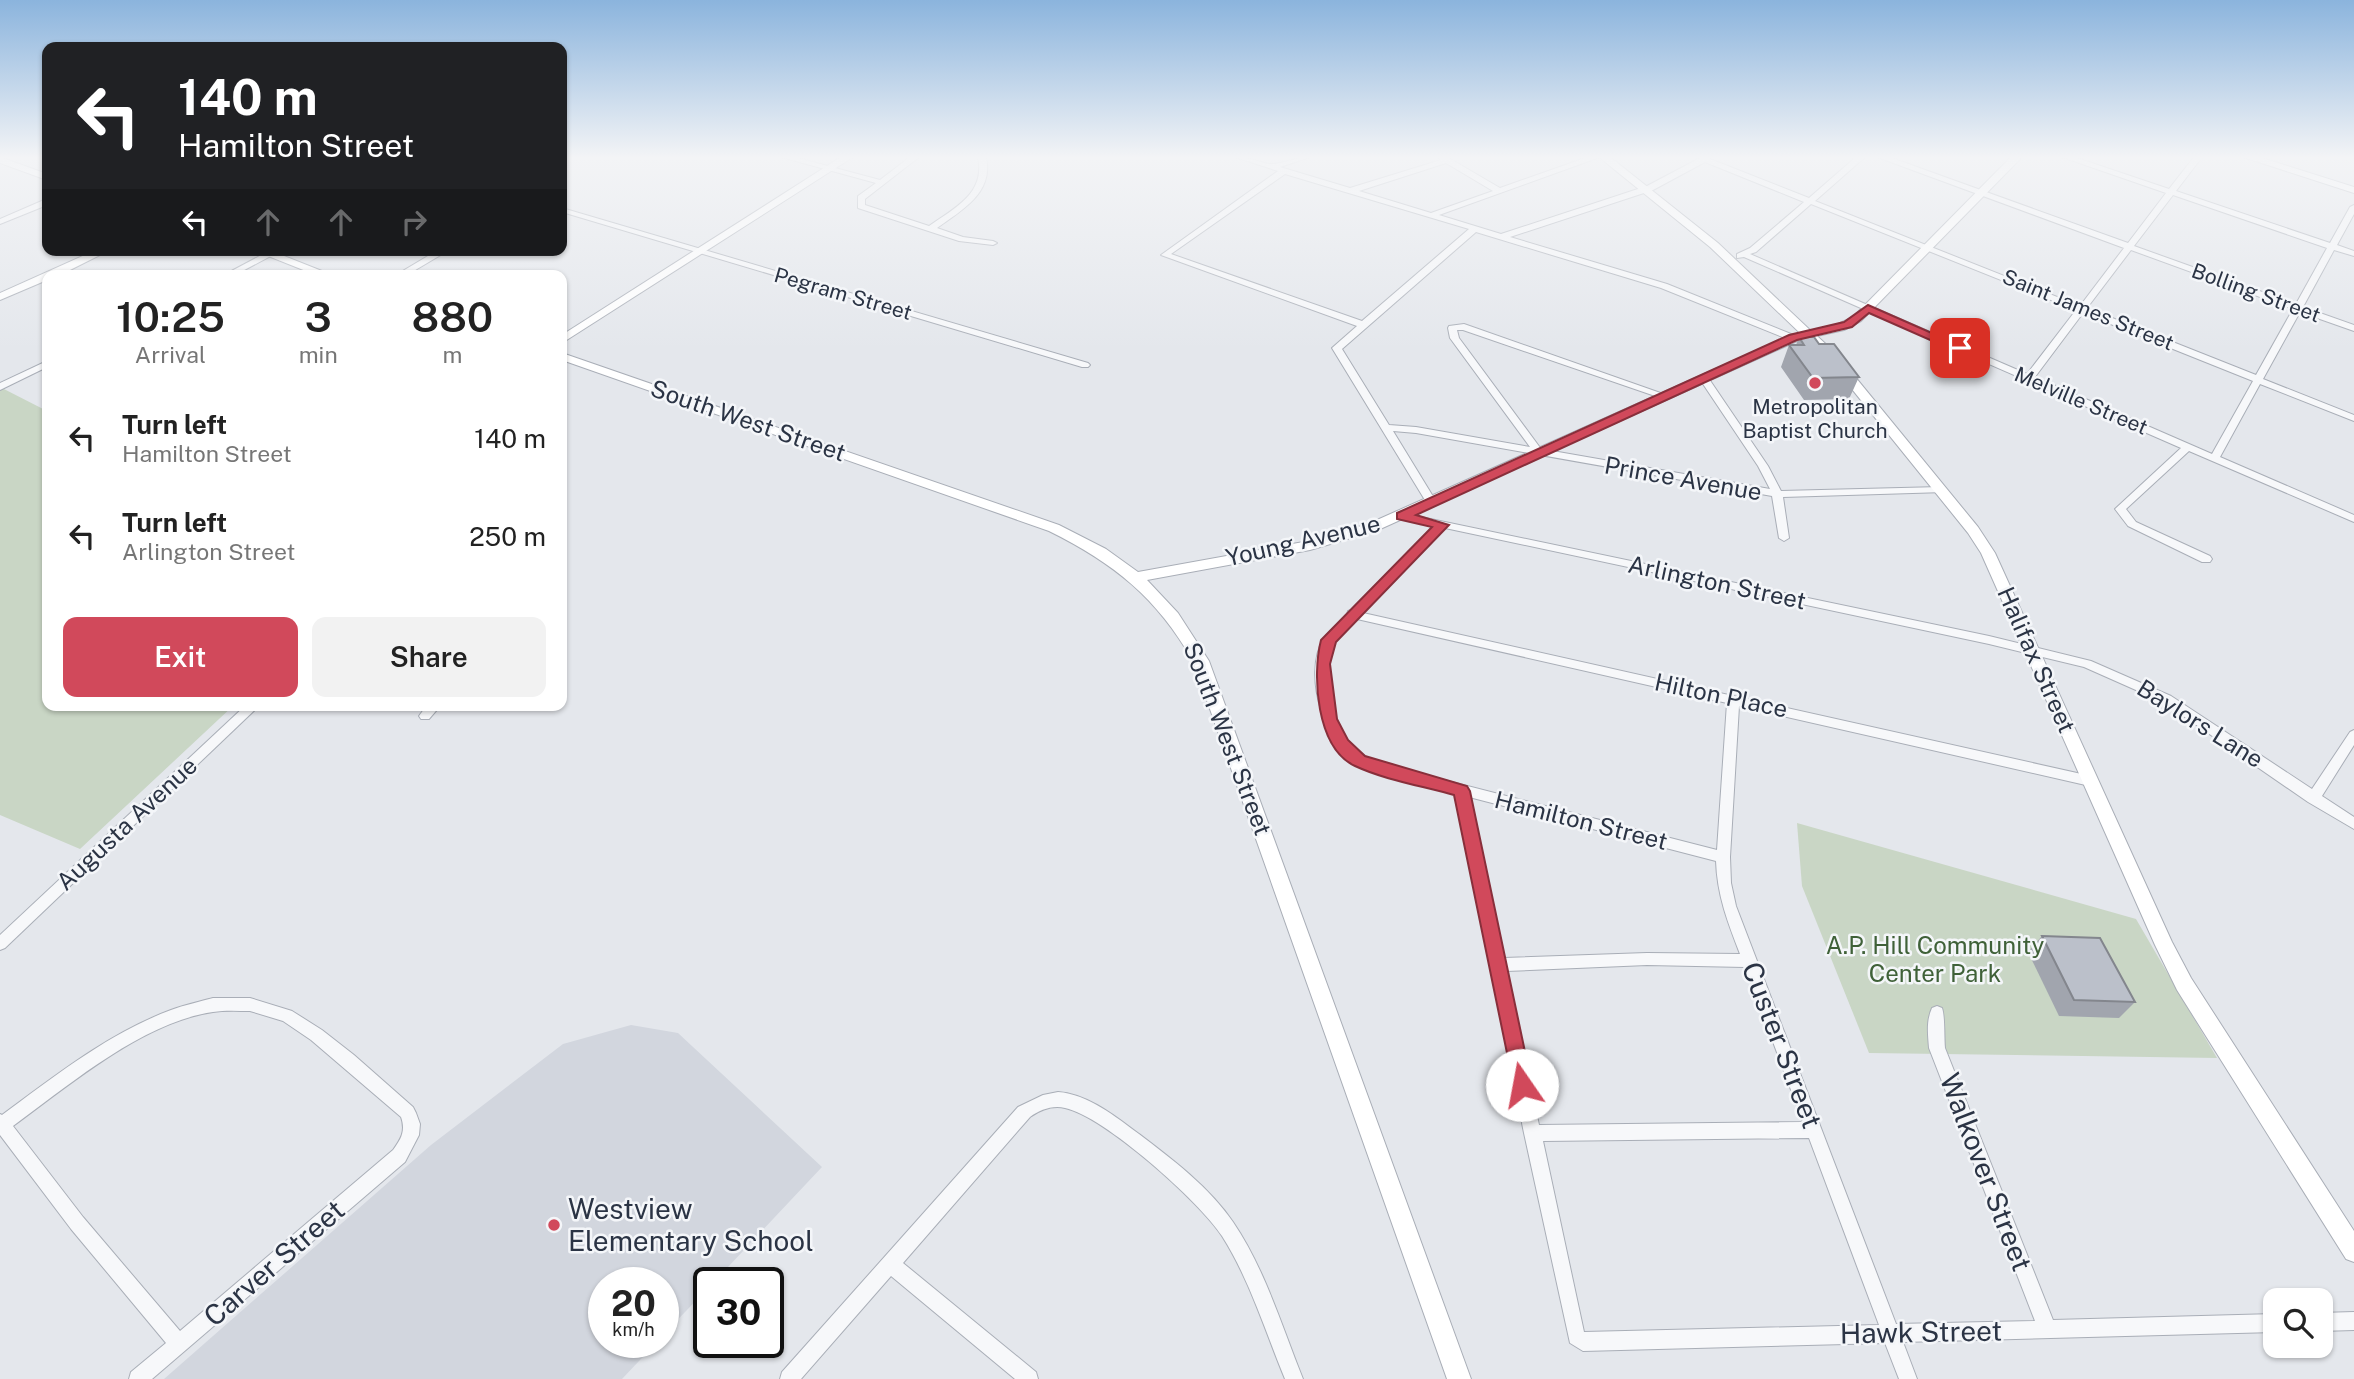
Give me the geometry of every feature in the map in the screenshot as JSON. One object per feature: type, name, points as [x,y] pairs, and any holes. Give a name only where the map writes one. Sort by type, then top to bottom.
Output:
[{"type":"street","name":"Pegram Street","points":[[600,221],[1085,365]]},
{"type":"street","points":[[567,337],[747,221]]},
{"type":"street","points":[[907,221],[962,239],[993,243]]},
{"type":"street","points":[[930,229],[939,221]]},
{"type":"street","points":[[1165,255],[1213,221]]},
{"type":"street","points":[[1448,221],[1681,292],[1793,338]]},
{"type":"street","points":[[1499,237],[1546,221]]},
{"type":"street","name":"Halifax Street","points":[[1683,221],[1730,260],[1809,334],[1866,396],[1988,553],[2164,946],[2184,984],[2354,1251]]},
{"type":"street","points":[[1730,260],[1745,255],[1786,221]]},
{"type":"street","name":"Saint James Street","points":[[1861,221],[2354,418]]},
{"type":"street","name":"Young Avenue","points":[[1137,577],[1310,545],[1402,516],[1793,338],[1848,324],[1868,308],[1954,221]]},
{"type":"street","name":"Bolling Street","points":[[2057,221],[2354,328]]},
{"type":"street","points":[[2029,378],[2149,221]]},
{"type":"street","points":[[2257,221],[2354,254]]},
{"type":"street","points":[[2214,459],[2346,221]]},
{"type":"street","points":[[1432,503],[1338,348],[1474,229]]},
{"type":"street","points":[[1165,255],[1364,325]]},
{"type":"street","name":"Melville Street","points":[[1745,255],[2354,519]]},
{"type":"street","points":[[62,270],[92,256]]},
{"type":"street","points":[[237,270],[262,256]]},
{"type":"street","points":[[279,256],[314,270]]},
{"type":"street","points":[[409,270],[433,256]]},
{"type":"street","points":[[0,298],[42,279]]},
{"type":"street","points":[[1539,453],[1451,331],[1460,327],[1488,335],[1664,396]]},
{"type":"street","name":"South West Street","points":[[567,358],[1054,528],[1100,551],[1137,577],[1171,612],[1201,661],[1459,1379]]},
{"type":"street","points":[[0,387],[42,366]]},
{"type":"street","points":[[1704,378],[1763,466],[1777,494],[1784,538]]},
{"type":"street","name":"Prince Avenue","points":[[1387,428],[1416,430],[1777,494],[1941,490]]},
{"type":"street","points":[[2186,447],[2120,509],[2132,524],[2206,559]]},
{"type":"street","name":"Arlington Street","points":[[1402,516],[2033,651]]},
{"type":"street","name":"Hamilton Street","points":[[1442,525],[1329,640],[1322,664],[1329,719],[1342,744],[1359,761],[1370,766],[1723,857]]},
{"type":"street","name":"Hilton Place","points":[[1352,614],[2090,781]]},
{"type":"street","name":"Baylors Lane","points":[[2033,651],[2114,674],[2167,699],[2354,824]]},
{"type":"street","name":"Custer Street","points":[[1734,699],[1723,857],[1724,883],[1729,906],[1908,1379]]},
{"type":"street","name":"Augusta Avenue","points":[[0,944],[248,711]]},
{"type":"street","points":[[425,716],[430,711]]},
{"type":"street","points":[[2313,798],[2354,735]]},
{"type":"street","points":[[1461,791],[1532,1133],[1815,1130]]},
{"type":"street","points":[[1497,965],[1647,959],[1751,961]]},
{"type":"street","name":"Carver Street","points":[[1,1123],[109,1049],[158,1022],[204,1008],[253,1006],[288,1016],[407,1112],[412,1121],[408,1144],[399,1156],[138,1379]]},
{"type":"street","name":"Walkover Street","points":[[1937,1013],[1937,1048],[2048,1330]]},
{"type":"street","points":[[789,1379],[1024,1112],[1051,1100],[1077,1103],[1182,1177],[1205,1200],[1240,1251],[1294,1379]]},
{"type":"street","points":[[1,1123],[77,1223],[179,1344]]},
{"type":"street","name":"Hawk Street","points":[[1532,1133],[1573,1331],[1583,1342],[1890,1331],[2263,1324]]},
{"type":"street","points":[[891,1264],[1029,1379]]},
{"type":"street","points":[[2333,1322],[2354,1321]]},
{"type":"shaded area","name":"Westview Elementary School","points":[[631,1025],[678,1033],[822,1167],[728,1267],[693,1267],[693,1304],[679,1318],[679,1267],[588,1267],[588,1358],[642,1358],[622,1379],[164,1379],[431,1145],[563,1044]]},
{"type":"green space","points":[[0,387],[42,408],[42,711],[228,711],[80,849],[0,815]]},
{"type":"green space","name":"A.P. Hill Community Center Park","points":[[1797,823],[2136,919],[2217,1058],[1869,1053],[1802,886]]},
{"type":"building","points":[[1799,337],[1814,337],[1819,344],[1834,344],[1859,377],[1813,378],[1789,345],[1804,345]]},
{"type":"building","points":[[2042,936],[2100,938],[2135,1002],[2074,1000]]},
{"type":"place","name":"Metropolitan Baptist Church","points":[[1815,383]]},
{"type":"place","name":"Westview Elementary School","points":[[554,1225]]},
{"type":"route","points":[[1522,1085],[1461,791],[1359,761],[1342,744],[1329,719],[1322,664],[1329,640],[1337,628],[1442,525],[1402,516],[1793,338],[1840,328],[1868,308],[1960,348]]}]
